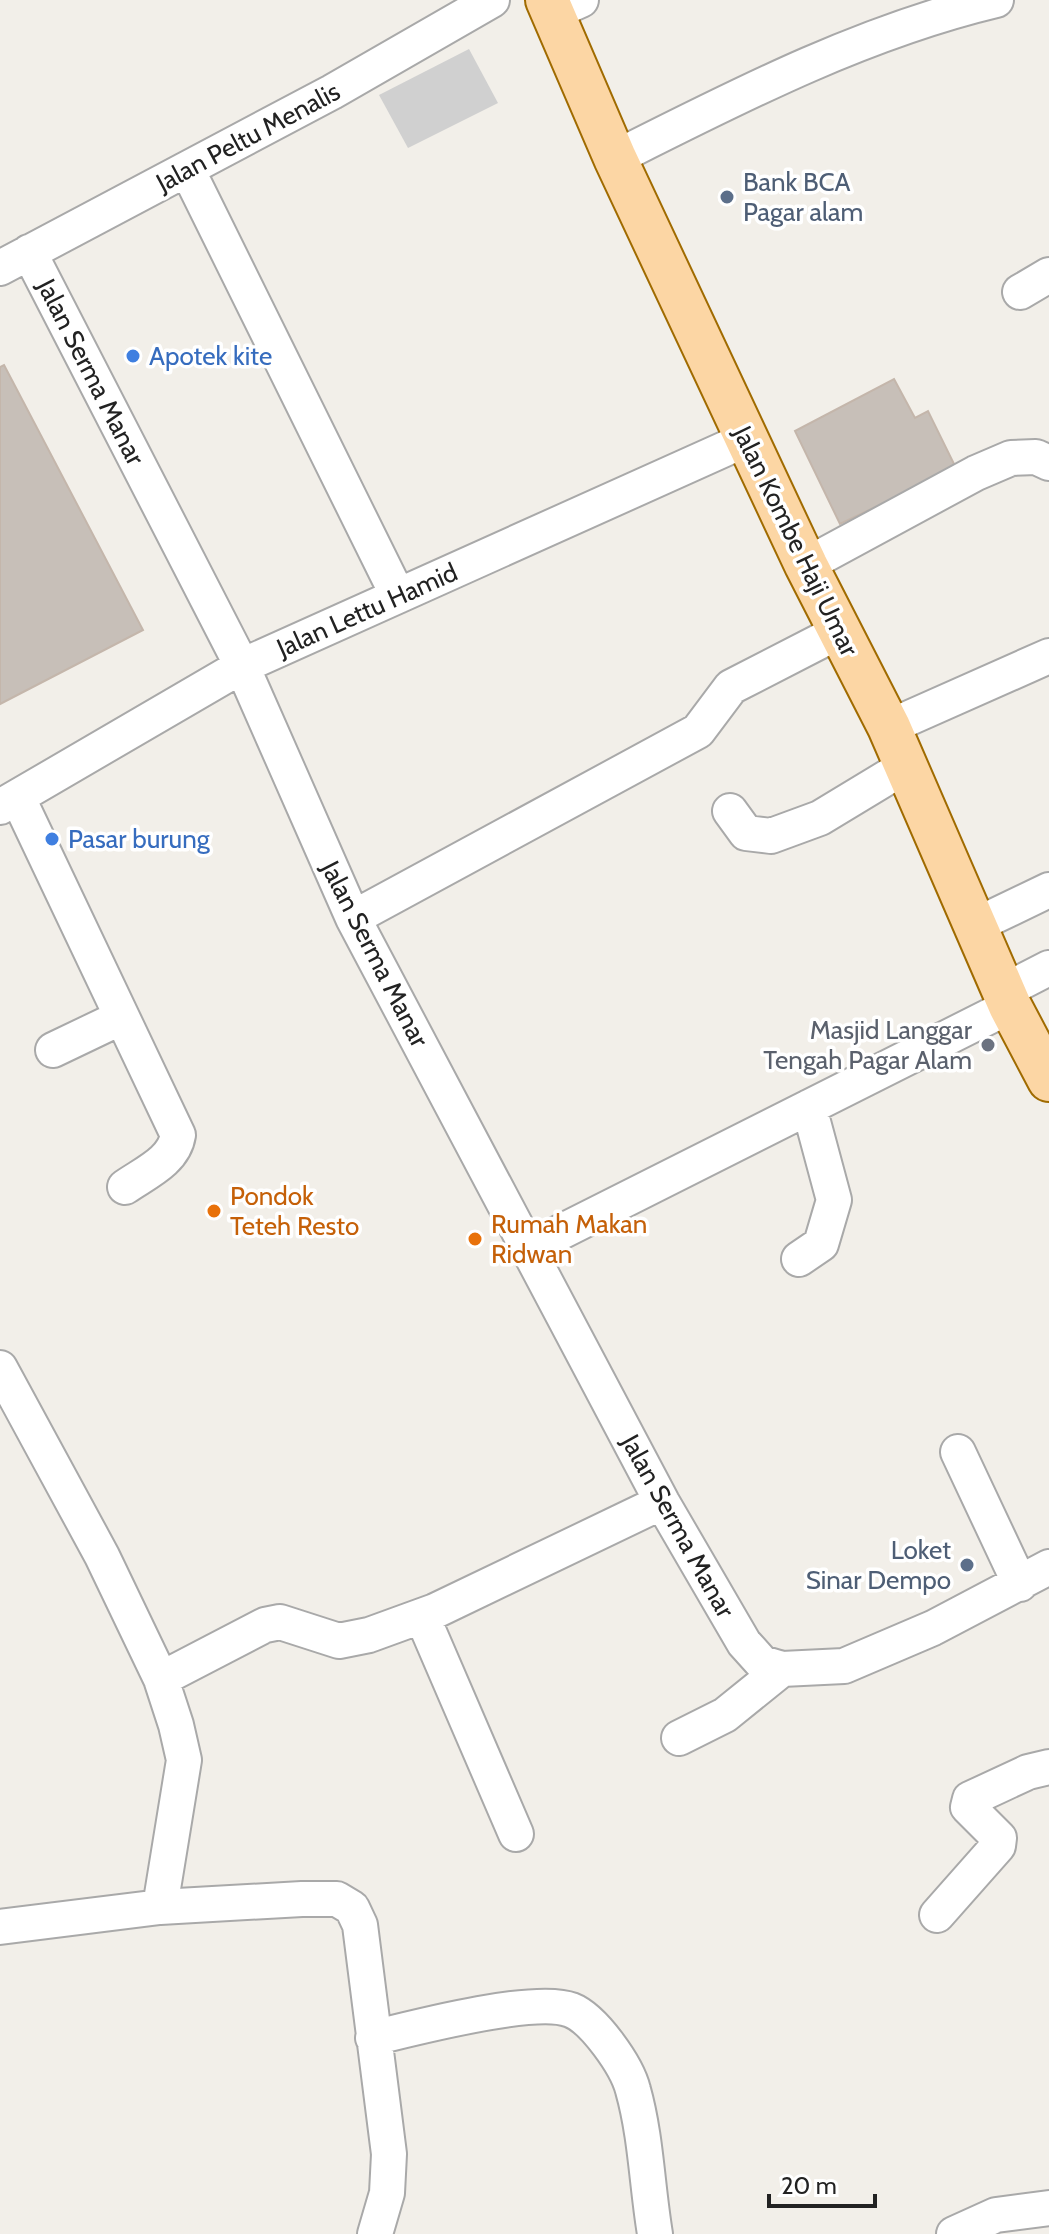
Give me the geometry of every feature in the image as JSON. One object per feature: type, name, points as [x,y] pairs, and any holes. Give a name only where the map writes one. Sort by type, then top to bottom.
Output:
[{"type":"main road","name":"Jalan Kombe Haji Umar","points":[[560,4],[615,158],[838,632],[889,727],[1007,998],[1049,1080]]},
{"type":"street","name":"Jalan Peltu Menalis","points":[[14,260],[332,92],[492,0]]},
{"type":"street","points":[[615,158],[776,78],[870,39],[953,10],[996,0]]},
{"type":"street","points":[[187,169],[398,596]]},
{"type":"street","name":"Jalan Serma Manar","points":[[14,260],[242,666],[353,918],[662,1502],[744,1643],[762,1663],[782,1669]]},
{"type":"street","name":"Jalan Lettu Hamid","points":[[9,802],[242,666],[747,439]]},
{"type":"street","points":[[806,565],[976,473],[1011,458],[1036,457],[1049,463]]},
{"type":"street","points":[[353,918],[698,731],[731,687],[838,632]]},
{"type":"street","points":[[889,727],[1049,656]]},
{"type":"street","points":[[730,811],[746,833],[771,836],[820,818],[906,766]]},
{"type":"street","points":[[9,802],[122,1017],[178,1135],[176,1147],[169,1156],[125,1187]]},
{"type":"street","points":[[976,925],[1049,890]]},
{"type":"street","points":[[529,1248],[809,1107],[1007,998],[1049,968]]},
{"type":"street","points":[[53,1050],[122,1017]]},
{"type":"street","points":[[799,1259],[821,1244],[834,1200],[809,1107]]},
{"type":"street","points":[[0,1368],[102,1556],[161,1679],[184,1760],[160,1907]]},
{"type":"street","points":[[958,1452],[1020,1584]]},
{"type":"street","points":[[161,1679],[265,1625],[280,1622],[339,1641],[369,1635],[422,1616],[662,1502]]},
{"type":"street","points":[[679,1738],[725,1715],[782,1669],[844,1666],[933,1628],[1049,1567]]},
{"type":"street","points":[[422,1616],[516,1834]]},
{"type":"street","points":[[937,1915],[998,1846],[999,1838],[968,1807],[970,1799],[1028,1772],[1049,1767]]},
{"type":"street","points":[[0,1927],[160,1907],[302,1899],[337,1899],[352,1908],[360,1925],[388,2134],[390,2173],[375,2234]]},
{"type":"street","points":[[373,2038],[498,2013],[545,2007],[572,2010],[591,2026],[628,2073],[638,2112],[655,2234]]},
{"type":"street","points":[[954,2234],[996,2215],[1049,2208]]},
{"type":"shaded area","points":[[469,49],[498,103],[408,148],[379,95]]},
{"type":"building","points":[[4,365],[143,630],[0,704],[0,367]]},
{"type":"building","points":[[894,379],[915,418],[928,411],[956,468],[840,524],[795,431]]},
{"type":"place","name":"Bank BCA Pagar alam","points":[[727,197]]},
{"type":"place","name":"Apotek kite","points":[[133,356]]},
{"type":"place","name":"Pasar burung","points":[[52,839]]},
{"type":"place","name":"Masjid Langgar Tengah Pagar Alam","points":[[988,1045]]},
{"type":"place","name":"Pondok Teteh Resto","points":[[214,1211]]},
{"type":"place","name":"Rumah Makan Ridwan","points":[[475,1239]]},
{"type":"place","name":"Loket Sinar Dempo","points":[[967,1565]]}]
